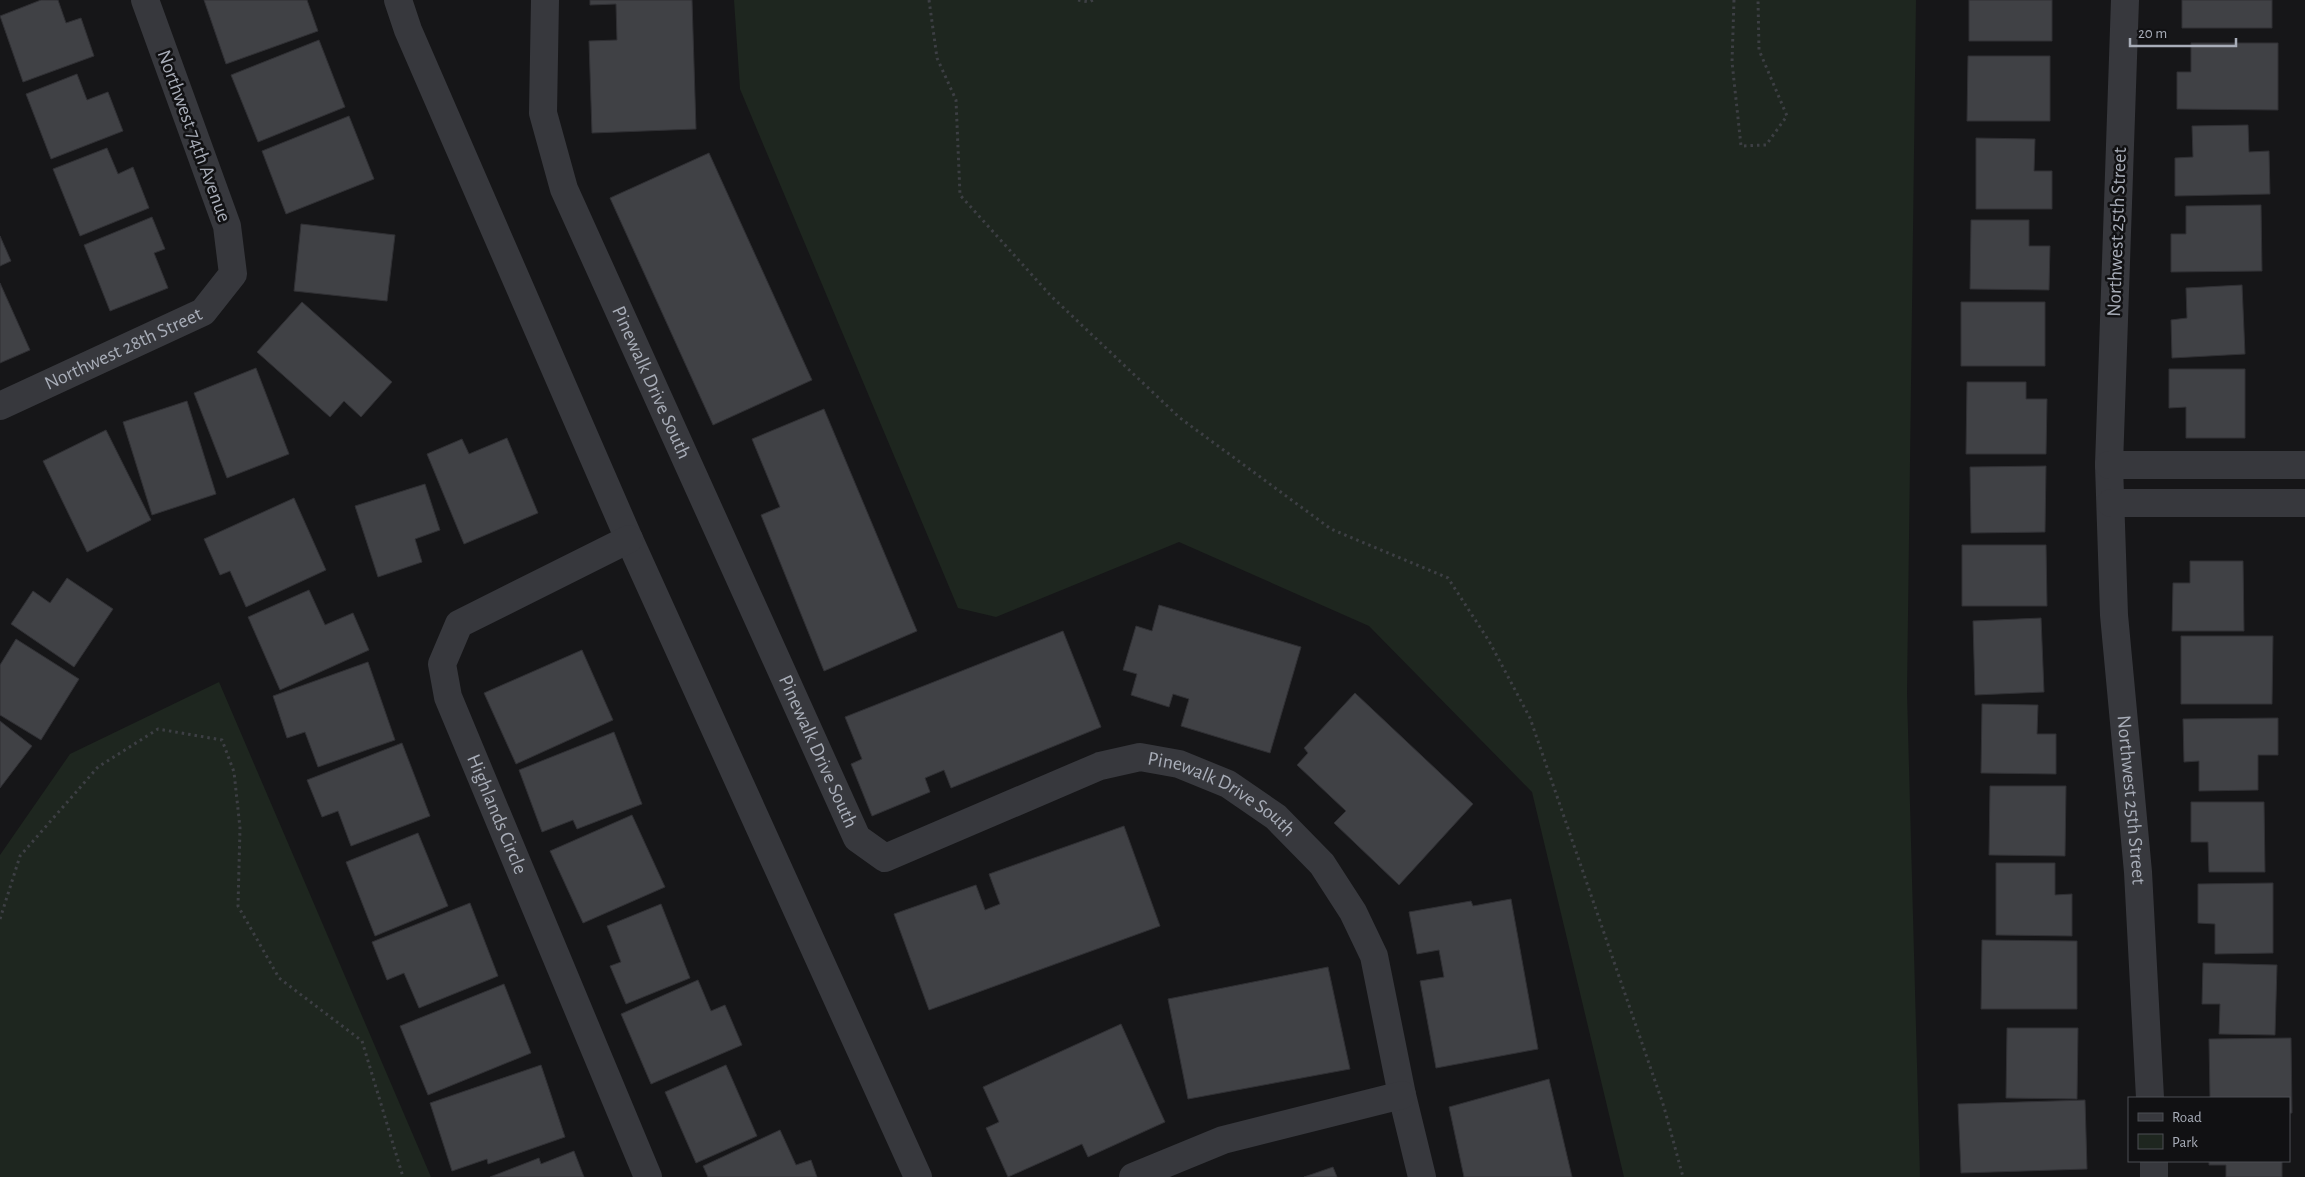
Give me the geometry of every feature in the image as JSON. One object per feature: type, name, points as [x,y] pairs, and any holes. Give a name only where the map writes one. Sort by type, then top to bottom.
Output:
[{"type":"street","name":"Northwest 74th Avenue","points":[[145,0],[227,226],[233,274]]},
{"type":"street","points":[[398,0],[412,39],[629,539],[918,1177]]},
{"type":"street","name":"Pinewalk Drive South","points":[[545,0],[543,113],[564,189],[857,838],[885,858],[1100,766],[1140,757],[1179,764],[1228,784],[1276,816],[1322,864],[1353,912],[1374,956],[1402,1094],[1422,1177]]},
{"type":"street","name":"Northwest 25th Street","points":[[2125,0],[2109,465],[2114,614],[2138,872],[2150,1097]]},
{"type":"street","name":"Northwest 28th Street","points":[[0,406],[203,312],[233,274]]},
{"type":"street","points":[[2109,465],[2305,465]]},
{"type":"street","points":[[2110,503],[2305,503]]},
{"type":"street","name":"Highlands Circle","points":[[629,539],[459,624],[442,664],[448,698],[648,1177]]},
{"type":"street","points":[[1132,1177],[1223,1140],[1402,1094]]},
{"type":"street","points":[[2154,1162],[2154,1177]]},
{"type":"path","points":[[929,0],[937,58],[956,100],[960,194],[1051,296],[1180,418],[1331,529],[1448,578],[1489,641],[1530,718],[1664,1107],[1683,1177]]},
{"type":"path","points":[[1078,0],[1089,2],[1093,0]]},
{"type":"path","points":[[1734,0],[1732,62],[1741,146],[1766,145],[1787,116],[1759,50],[1758,0]]},
{"type":"path","points":[[0,919],[20,856],[98,767],[158,729],[222,740],[234,772],[240,828],[238,906],[279,978],[362,1041],[403,1177]]},
{"type":"green space","points":[[734,0],[1916,0],[1907,693],[1920,1177],[1624,1177],[1532,792],[1369,626],[1179,542],[996,617],[958,608],[740,89]]},
{"type":"green space","points":[[219,682],[431,1177],[0,1177],[0,855],[70,754]]},
{"type":"building","points":[[41,0],[58,0],[66,23],[81,18],[94,56],[23,82],[0,16]]},
{"type":"building","points":[[204,0],[307,0],[318,31],[226,64]]},
{"type":"building","points":[[590,0],[692,0],[696,129],[592,133],[589,41],[617,40],[616,4],[590,5]]},
{"type":"building","points":[[1969,0],[2052,0],[2052,41],[1969,41]]},
{"type":"building","points":[[2182,0],[2272,0],[2272,28],[2182,28]]},
{"type":"building","points":[[319,40],[345,107],[258,142],[231,75]]},
{"type":"building","points":[[2191,43],[2278,43],[2278,110],[2177,109],[2177,72],[2191,72]]},
{"type":"building","points":[[1968,56],[2050,56],[2050,121],[1967,121]]},
{"type":"building","points":[[77,74],[87,100],[108,92],[123,131],[51,159],[26,94]]},
{"type":"building","points":[[349,116],[374,179],[286,214],[262,151]]},
{"type":"building","points":[[2248,125],[2249,152],[2269,151],[2270,194],[2175,196],[2175,158],[2193,157],[2192,126]]},
{"type":"building","points":[[1976,138],[2035,139],[2034,171],[2052,171],[2052,209],[1976,209]]},
{"type":"building","points":[[107,148],[118,174],[133,167],[149,208],[80,236],[53,169]]},
{"type":"building","points":[[709,153],[812,380],[713,425],[610,198]]},
{"type":"building","points":[[2261,205],[2262,271],[2171,272],[2171,234],[2186,234],[2186,206]]},
{"type":"building","points":[[152,217],[165,249],[154,253],[168,288],[110,311],[84,245]]},
{"type":"building","points":[[1971,220],[2029,220],[2029,246],[2050,246],[2049,290],[1970,289]]},
{"type":"building","points":[[301,224],[395,235],[387,301],[294,291]]},
{"type":"building","points":[[0,236],[11,261],[0,266]]},
{"type":"building","points":[[0,283],[30,350],[0,363]]},
{"type":"building","points":[[2242,285],[2245,354],[2172,358],[2171,320],[2187,318],[2186,288]]},
{"type":"building","points":[[302,302],[392,382],[361,417],[344,401],[330,417],[257,352]]},
{"type":"building","points":[[1961,302],[2045,302],[2045,366],[1961,366]]},
{"type":"building","points":[[256,368],[289,454],[227,478],[194,393]]},
{"type":"building","points":[[2169,369],[2245,369],[2245,438],[2186,438],[2186,407],[2169,408]]},
{"type":"building","points":[[1967,382],[2026,382],[2026,399],[2047,399],[2046,454],[1966,454]]},
{"type":"building","points":[[187,401],[216,494],[152,515],[123,422]]},
{"type":"building","points":[[824,409],[917,631],[824,671],[761,515],[780,507],[752,439]]},
{"type":"building","points":[[106,430],[151,520],[87,552],[43,461]]},
{"type":"building","points":[[507,438],[538,513],[464,544],[427,454],[462,439],[469,454]]},
{"type":"building","points":[[2046,466],[2045,532],[1971,533],[1970,467]]},
{"type":"building","points":[[425,484],[440,530],[415,539],[422,562],[378,577],[355,506]]},
{"type":"building","points":[[294,498],[326,570],[246,607],[230,571],[220,575],[204,539]]},
{"type":"building","points":[[1962,545],[2046,545],[2047,606],[1962,606]]},
{"type":"building","points":[[2190,561],[2243,561],[2244,631],[2172,631],[2173,583],[2190,583]]},
{"type":"building","points":[[67,578],[113,609],[74,667],[11,624],[33,591],[50,603]]},
{"type":"building","points":[[309,590],[325,625],[353,613],[369,650],[280,690],[248,617]]},
{"type":"building","points":[[1159,605],[1301,647],[1270,753],[1181,726],[1189,699],[1173,694],[1169,707],[1131,695],[1137,674],[1123,670],[1136,626],[1152,631]]},
{"type":"building","points":[[2041,618],[2044,692],[1975,695],[1973,621]]},
{"type":"building","points":[[1063,631],[1101,727],[951,788],[944,770],[925,778],[930,792],[872,816],[851,764],[862,759],[845,717]]},
{"type":"building","points":[[2181,636],[2273,636],[2272,704],[2181,704]]},
{"type":"building","points":[[16,639],[79,679],[41,740],[0,715],[0,665]]},
{"type":"building","points":[[582,650],[613,720],[516,764],[484,693]]},
{"type":"building","points":[[368,662],[395,740],[318,767],[305,732],[287,738],[273,696]]},
{"type":"building","points":[[1355,693],[1473,804],[1399,885],[1334,823],[1346,811],[1297,765],[1308,753],[1304,748]]},
{"type":"building","points":[[1982,704],[2038,705],[2037,734],[2056,734],[2056,774],[1981,773]]},
{"type":"building","points":[[2278,718],[2278,755],[2258,755],[2258,790],[2199,791],[2199,761],[2184,762],[2183,719]]},
{"type":"building","points":[[0,721],[32,746],[0,788]]},
{"type":"building","points":[[614,732],[642,804],[577,829],[573,820],[542,832],[519,770]]},
{"type":"building","points":[[402,743],[430,816],[351,846],[338,811],[322,817],[307,780]]},
{"type":"building","points":[[1990,786],[2066,786],[2065,856],[1989,855]]},
{"type":"building","points":[[2191,802],[2264,802],[2265,872],[2209,872],[2208,842],[2191,842]]},
{"type":"building","points":[[632,815],[665,887],[583,923],[550,851]]},
{"type":"building","points":[[1124,826],[1160,926],[929,1010],[894,914],[976,885],[985,910],[1000,904],[989,874]]},
{"type":"building","points":[[418,833],[448,906],[375,936],[346,862]]},
{"type":"building","points":[[1996,863],[2055,863],[2055,895],[2072,894],[2072,936],[1996,935]]},
{"type":"building","points":[[2273,883],[2273,953],[2215,954],[2215,924],[2198,923],[2198,884]]},
{"type":"building","points":[[1511,899],[1538,1049],[1436,1068],[1420,981],[1444,977],[1439,950],[1417,954],[1409,912],[1471,901],[1473,906]]},
{"type":"building","points":[[470,903],[498,976],[419,1008],[404,973],[387,980],[372,942]]},
{"type":"building","points":[[661,904],[690,978],[626,1004],[610,966],[621,962],[607,926]]},
{"type":"building","points":[[1982,940],[2077,941],[2077,1009],[1981,1009]]},
{"type":"building","points":[[2203,963],[2277,965],[2275,1035],[2219,1034],[2220,1004],[2202,1004]]},
{"type":"building","points":[[1328,967],[1350,1069],[1188,1099],[1168,999]]},
{"type":"building","points":[[698,980],[711,1011],[725,1005],[742,1045],[651,1084],[621,1014]]},
{"type":"building","points":[[504,984],[531,1053],[428,1095],[400,1026]]},
{"type":"building","points":[[1121,1024],[1165,1122],[1088,1157],[1082,1144],[1008,1177],[986,1128],[999,1122],[983,1087]]},
{"type":"building","points":[[2007,1028],[2078,1028],[2077,1099],[2006,1098]]},
{"type":"building","points":[[2291,1038],[2292,1113],[2290,1113],[2290,1097],[2210,1097],[2209,1039]]},
{"type":"building","points":[[541,1065],[565,1137],[488,1164],[487,1159],[452,1171],[430,1103]]},
{"type":"building","points":[[726,1065],[757,1136],[696,1163],[665,1092]]},
{"type":"building","points":[[1549,1079],[1572,1177],[1464,1177],[1449,1107]]},
{"type":"building","points":[[2085,1100],[2087,1169],[1961,1173],[1958,1104]]},
{"type":"building","points":[[780,1130],[796,1165],[811,1160],[817,1177],[708,1177],[703,1166]]},
{"type":"building","points":[[574,1151],[584,1177],[490,1177],[539,1158],[541,1164]]},
{"type":"building","points":[[2209,1162],[2282,1162],[2282,1177],[2226,1177],[2226,1165],[2209,1165]]},
{"type":"building","points":[[1333,1167],[1337,1177],[1304,1177]]}]
